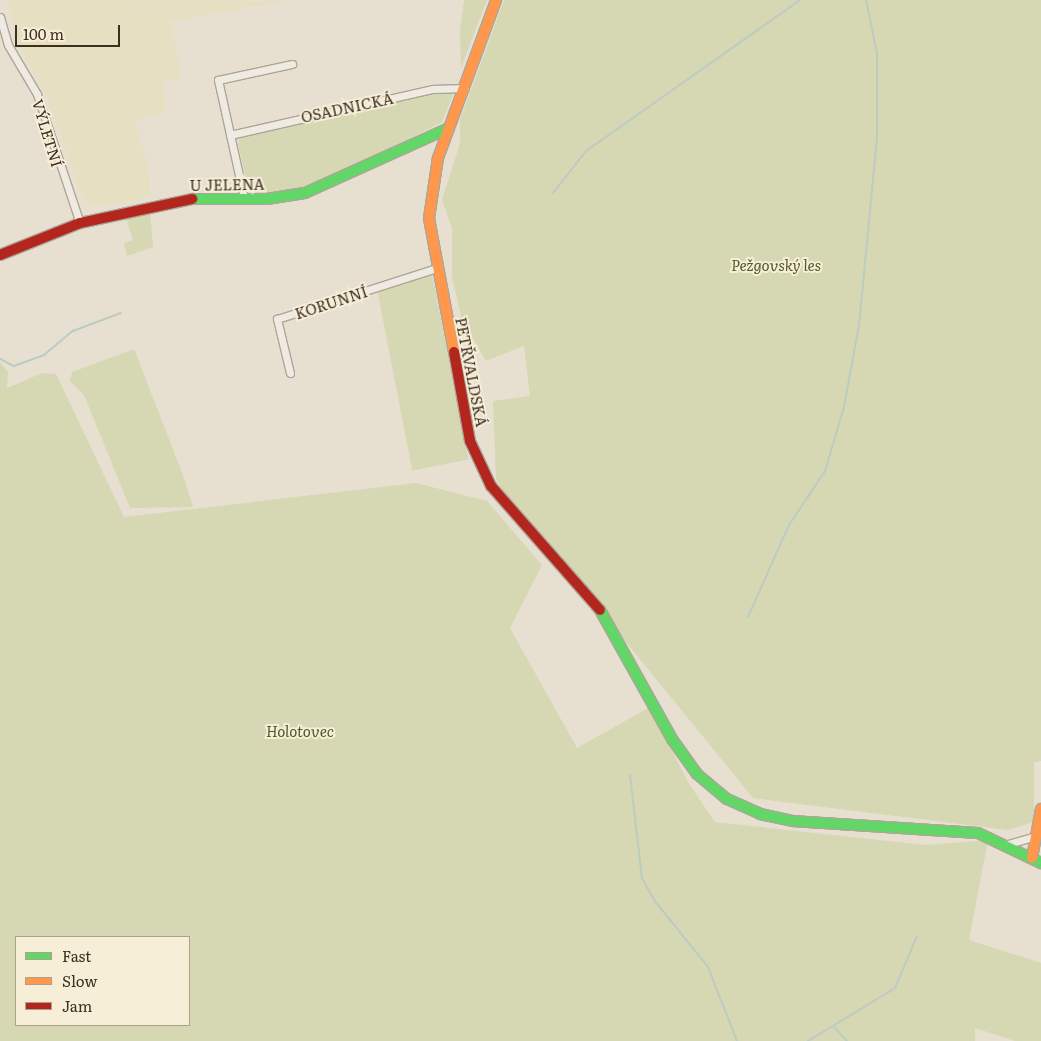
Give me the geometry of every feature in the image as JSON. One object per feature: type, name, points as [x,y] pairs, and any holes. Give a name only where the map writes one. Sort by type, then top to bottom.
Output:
[{"type":"street","name":"PETŘVALDSKÁ","points":[[496,0],[465,88],[448,128],[432,189],[429,218],[470,440],[491,486],[601,612],[652,703],[697,774],[727,799],[760,814],[792,821],[978,833],[1037,861]]},
{"type":"street","name":"VÝLETNÍ","points":[[0,18],[8,46],[37,94],[80,223]]},
{"type":"street","points":[[244,198],[218,80],[292,64]]},
{"type":"street","name":"OSADNICKÁ","points":[[230,135],[432,89],[465,88]]},
{"type":"street","name":"U JELENA","points":[[0,255],[80,223],[186,199],[244,198],[305,193],[448,128]]},
{"type":"street","name":"KORUNNÍ","points":[[290,372],[277,319],[437,268]]},
{"type":"street","points":[[1037,861],[1036,836],[1041,808]]},
{"type":"street","points":[[1006,845],[1036,836]]},
{"type":"shaded area","points":[[8,0],[291,0],[170,21],[182,78],[163,83],[166,111],[134,121],[149,167],[151,197],[97,207],[88,205],[80,192],[48,98],[20,48]]},
{"type":"green space","points":[[464,0],[487,0],[461,68],[460,30]]},
{"type":"green space","name":"Pežgovský les","points":[[504,0],[1041,0],[1041,761],[1034,762],[1034,822],[1008,830],[753,798],[503,491],[496,478],[493,401],[530,396],[524,346],[486,361],[462,320],[452,277],[452,228],[442,200],[460,143],[460,120]]},
{"type":"green space","points":[[447,91],[453,95],[442,122],[369,159],[317,184],[287,191],[258,194],[248,187],[238,144],[241,134]]},
{"type":"green space","points":[[150,210],[153,247],[127,256],[124,243],[133,240],[125,215]]},
{"type":"green space","points":[[432,273],[468,460],[412,470],[376,284]]},
{"type":"green space","points":[[134,349],[183,475],[193,507],[130,508],[84,395],[70,381],[72,372]]},
{"type":"green space","name":"Holotovec","points":[[0,362],[8,372],[7,388],[42,373],[56,374],[124,517],[416,483],[487,501],[542,565],[510,628],[577,748],[650,707],[689,784],[715,822],[925,845],[988,840],[969,940],[1041,963],[1041,1041],[1015,1041],[975,1028],[975,1041],[0,1041]]},
{"type":"waterway","points":[[553,193],[586,151],[800,0]]},
{"type":"waterway","points":[[748,617],[789,525],[825,471],[844,407],[859,325],[877,137],[877,53],[866,0]]},
{"type":"waterway","points":[[0,359],[14,366],[44,355],[73,331],[121,313]]},
{"type":"waterway","points":[[630,775],[642,878],[654,900],[708,967],[737,1041]]},
{"type":"waterway","points":[[808,1041],[895,988],[917,936]]},
{"type":"waterway","points":[[833,1026],[847,1041]]},
{"type":"traffic: fast","points":[[192,199],[267,199],[305,193],[449,128]]},
{"type":"traffic: fast","points":[[600,610],[672,739],[697,774],[727,799],[760,814],[792,821],[978,833],[1041,863]]},
{"type":"traffic: slow","points":[[454,352],[429,218],[438,158],[496,0]]},
{"type":"traffic: slow","points":[[1032,858],[1041,809]]},
{"type":"traffic: jam","points":[[0,255],[80,223],[192,199]]},
{"type":"traffic: jam","points":[[454,352],[470,441],[491,486],[600,610]]}]
